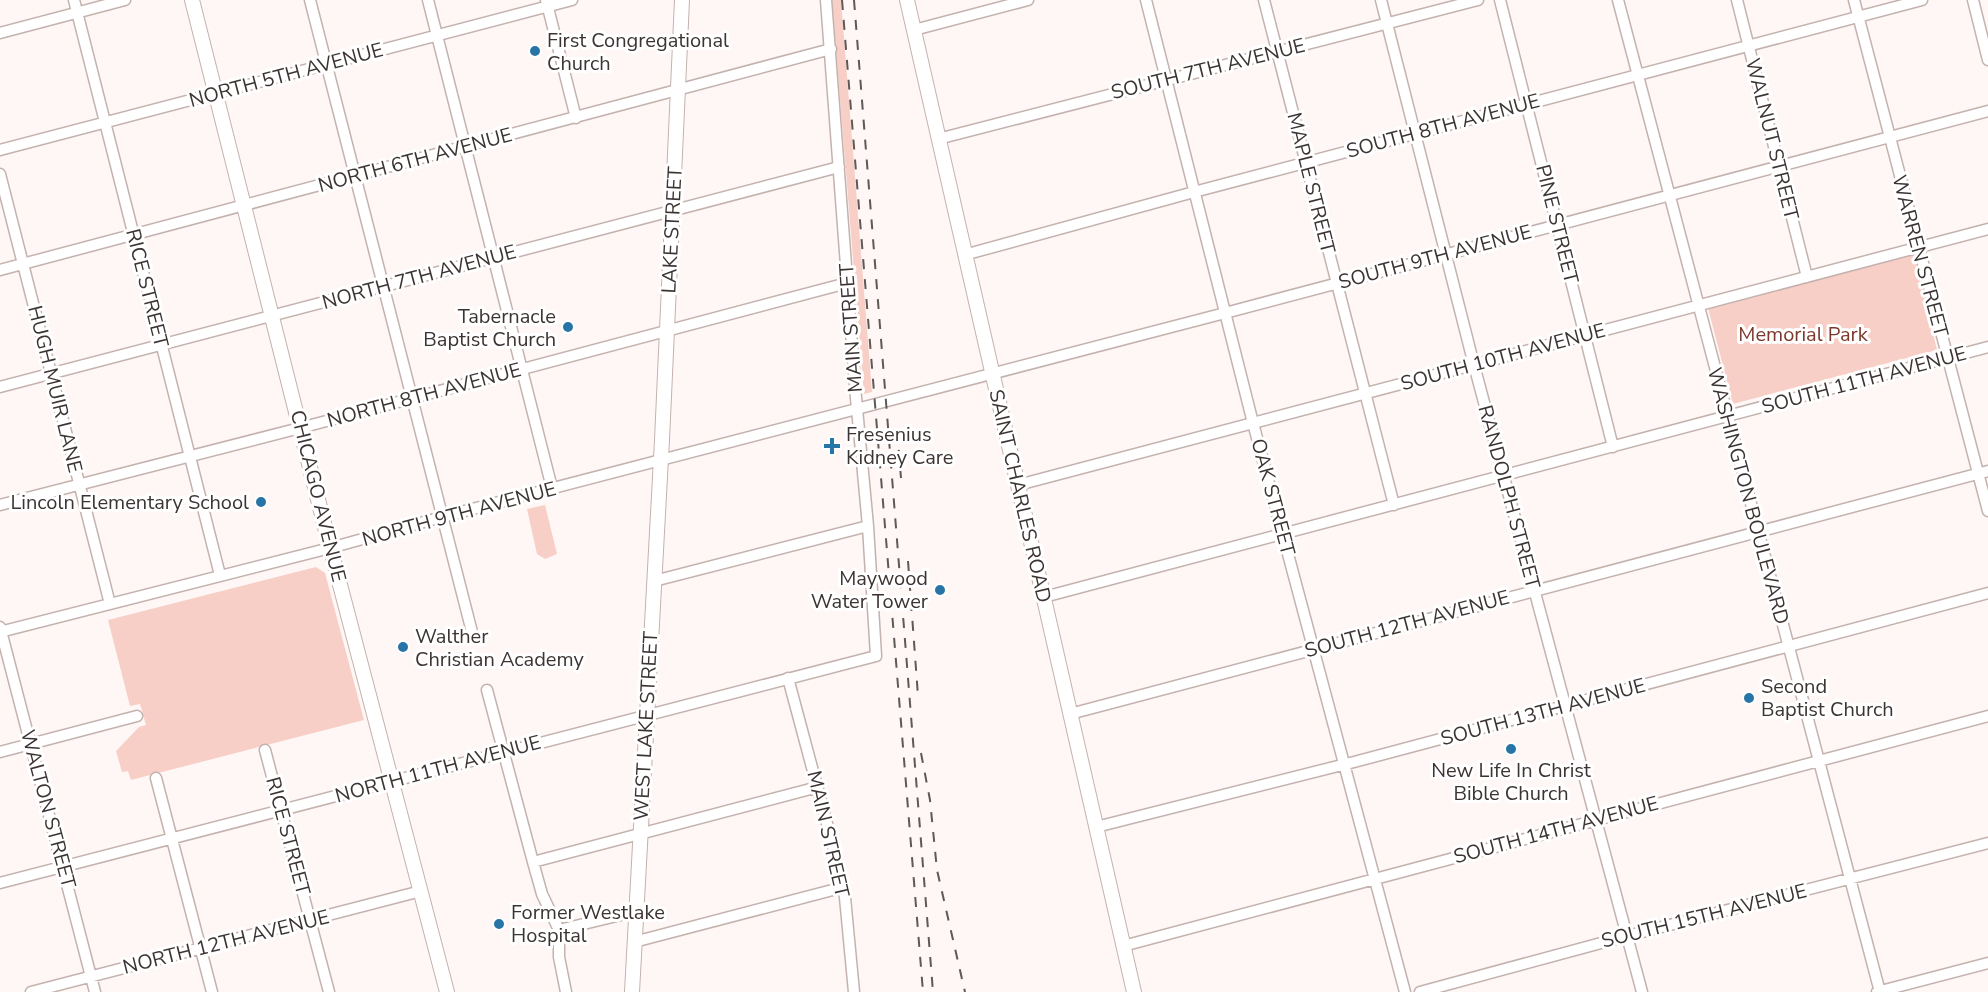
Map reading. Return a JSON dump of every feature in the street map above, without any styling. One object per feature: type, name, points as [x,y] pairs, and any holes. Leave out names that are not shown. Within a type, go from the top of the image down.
[{"type":"main road","name":"CHICAGO AVENUE","points":[[192,0],[330,548],[421,891],[444,991]]},
{"type":"main road","name":"LAKE STREET","points":[[660,460],[682,0]]},
{"type":"main road","name":"SAINT CHARLES ROAD","points":[[907,0],[1134,992]]},
{"type":"main road","name":"WEST LAKE STREET","points":[[632,992],[660,460]]},
{"type":"street","name":"RICE STREET","points":[[74,0],[220,575]]},
{"type":"street","points":[[0,33],[125,0]]},
{"type":"street","points":[[310,0],[473,636]]},
{"type":"street","points":[[428,0],[552,488]]},
{"type":"street","name":"NORTH 5TH AVENUE","points":[[0,150],[437,36],[547,3],[572,0]]},
{"type":"street","name":"MAIN STREET","points":[[826,0],[868,526],[876,656]]},
{"type":"street","points":[[914,30],[1028,0]]},
{"type":"street","name":"OAK STREET","points":[[1146,0],[1253,423],[1405,992]]},
{"type":"street","name":"MAPLE STREET","points":[[1264,0],[1394,505]]},
{"type":"street","name":"RANDOLPH STREET","points":[[1381,0],[1474,365],[1642,992]]},
{"type":"street","name":"SOUTH 7TH AVENUE","points":[[938,139],[1478,0]]},
{"type":"street","name":"PINE STREET","points":[[1500,0],[1613,447]]},
{"type":"street","name":"WASHINGTON BOULEVARD","points":[[1618,0],[1879,992]]},
{"type":"street","name":"WALNUT STREET","points":[[1737,0],[1807,277]]},
{"type":"street","name":"WARREN STREET","points":[[1854,0],[1947,358],[1983,472],[1988,511]]},
{"type":"street","name":"SOUTH 8TH AVENUE","points":[[964,255],[1306,162],[1922,0]]},
{"type":"street","points":[[1973,0],[1988,60]]},
{"type":"street","points":[[547,3],[576,118]]},
{"type":"street","name":"NORTH 6TH AVENUE","points":[[0,270],[831,49]]},
{"type":"street","name":"SOUTH 9TH AVENUE","points":[[882,402],[1988,111]]},
{"type":"street","name":"NORTH 7TH AVENUE","points":[[0,387],[839,167]]},
{"type":"street","name":"HUGH MUIR LANE","points":[[0,174],[110,604]]},
{"type":"street","name":"SOUTH 10TH AVENUE","points":[[1018,485],[1988,230]]},
{"type":"street","name":"NORTH 8TH AVENUE","points":[[0,505],[848,283]]},
{"type":"street","name":"SOUTH 11TH AVENUE","points":[[1044,597],[1988,347]]},
{"type":"street","name":"NORTH 9TH AVENUE","points":[[0,630],[330,548],[882,402]]},
{"type":"street","name":"SOUTH 12TH AVENUE","points":[[1070,714],[1983,472]]},
{"type":"street","points":[[654,581],[868,526]]},
{"type":"street","name":"SOUTH 13TH AVENUE","points":[[1096,827],[1344,765],[1988,593]]},
{"type":"street","name":"WALTON STREET","points":[[0,630],[95,992]]},
{"type":"street","name":"NORTH 11TH AVENUE","points":[[0,883],[876,656]]},
{"type":"street","name":"MAIN STREET","points":[[788,678],[844,887],[854,992]]},
{"type":"street","points":[[488,690],[532,862],[542,894],[559,930],[559,957],[566,992]]},
{"type":"street","points":[[0,752],[136,716]]},
{"type":"street","name":"SOUTH 14TH AVENUE","points":[[1123,946],[1988,716]]},
{"type":"street","name":"RICE STREET","points":[[265,750],[329,992]]},
{"type":"street","points":[[156,778],[212,992]]},
{"type":"street","points":[[532,862],[818,788]]},
{"type":"street","name":"SOUTH 15TH AVENUE","points":[[1420,992],[1988,843]]},
{"type":"street","points":[[634,942],[844,887]]},
{"type":"street","name":"NORTH 12TH AVENUE","points":[[31,992],[421,891]]},
{"type":"street","points":[[559,930],[637,911]]},
{"type":"street","points":[[1879,992],[1988,963]]},
{"type":"green space","points":[[832,0],[841,0],[872,392],[864,394]]},
{"type":"green space","name":"Memorial Park","points":[[1914,254],[1937,350],[1733,404],[1708,308]]},
{"type":"green space","points":[[545,505],[557,554],[545,559],[537,554],[527,509]]},
{"type":"green space","points":[[316,567],[325,573],[364,720],[131,780],[128,771],[122,772],[116,751],[139,727],[146,725],[140,704],[130,706],[108,620]]},
{"type":"railway","points":[[842,0],[923,992]]},
{"type":"railway","points":[[854,0],[933,992]]},
{"type":"railway","points":[[897,430],[901,478]]},
{"type":"railway","points":[[908,561],[918,696]]},
{"type":"railway","points":[[921,753],[930,800],[937,870],[965,992]]},
{"type":"place","name":"First Congregational Church","points":[[535,51]]},
{"type":"place","name":"Tabernacle Baptist Church","points":[[568,327]]},
{"type":"place","name":"Fresenius Kidney Care","points":[[832,446]]},
{"type":"place","name":"Lincoln Elementary School","points":[[261,502]]},
{"type":"place","name":"Maywood Water Tower","points":[[940,590]]},
{"type":"place","name":"Walther Christian Academy","points":[[403,647]]},
{"type":"place","name":"Second Baptist Church","points":[[1749,698]]},
{"type":"place","name":"New Life In Christ Bible Church","points":[[1511,749]]},
{"type":"place","name":"Former Westlake Hospital","points":[[499,924]]}]
